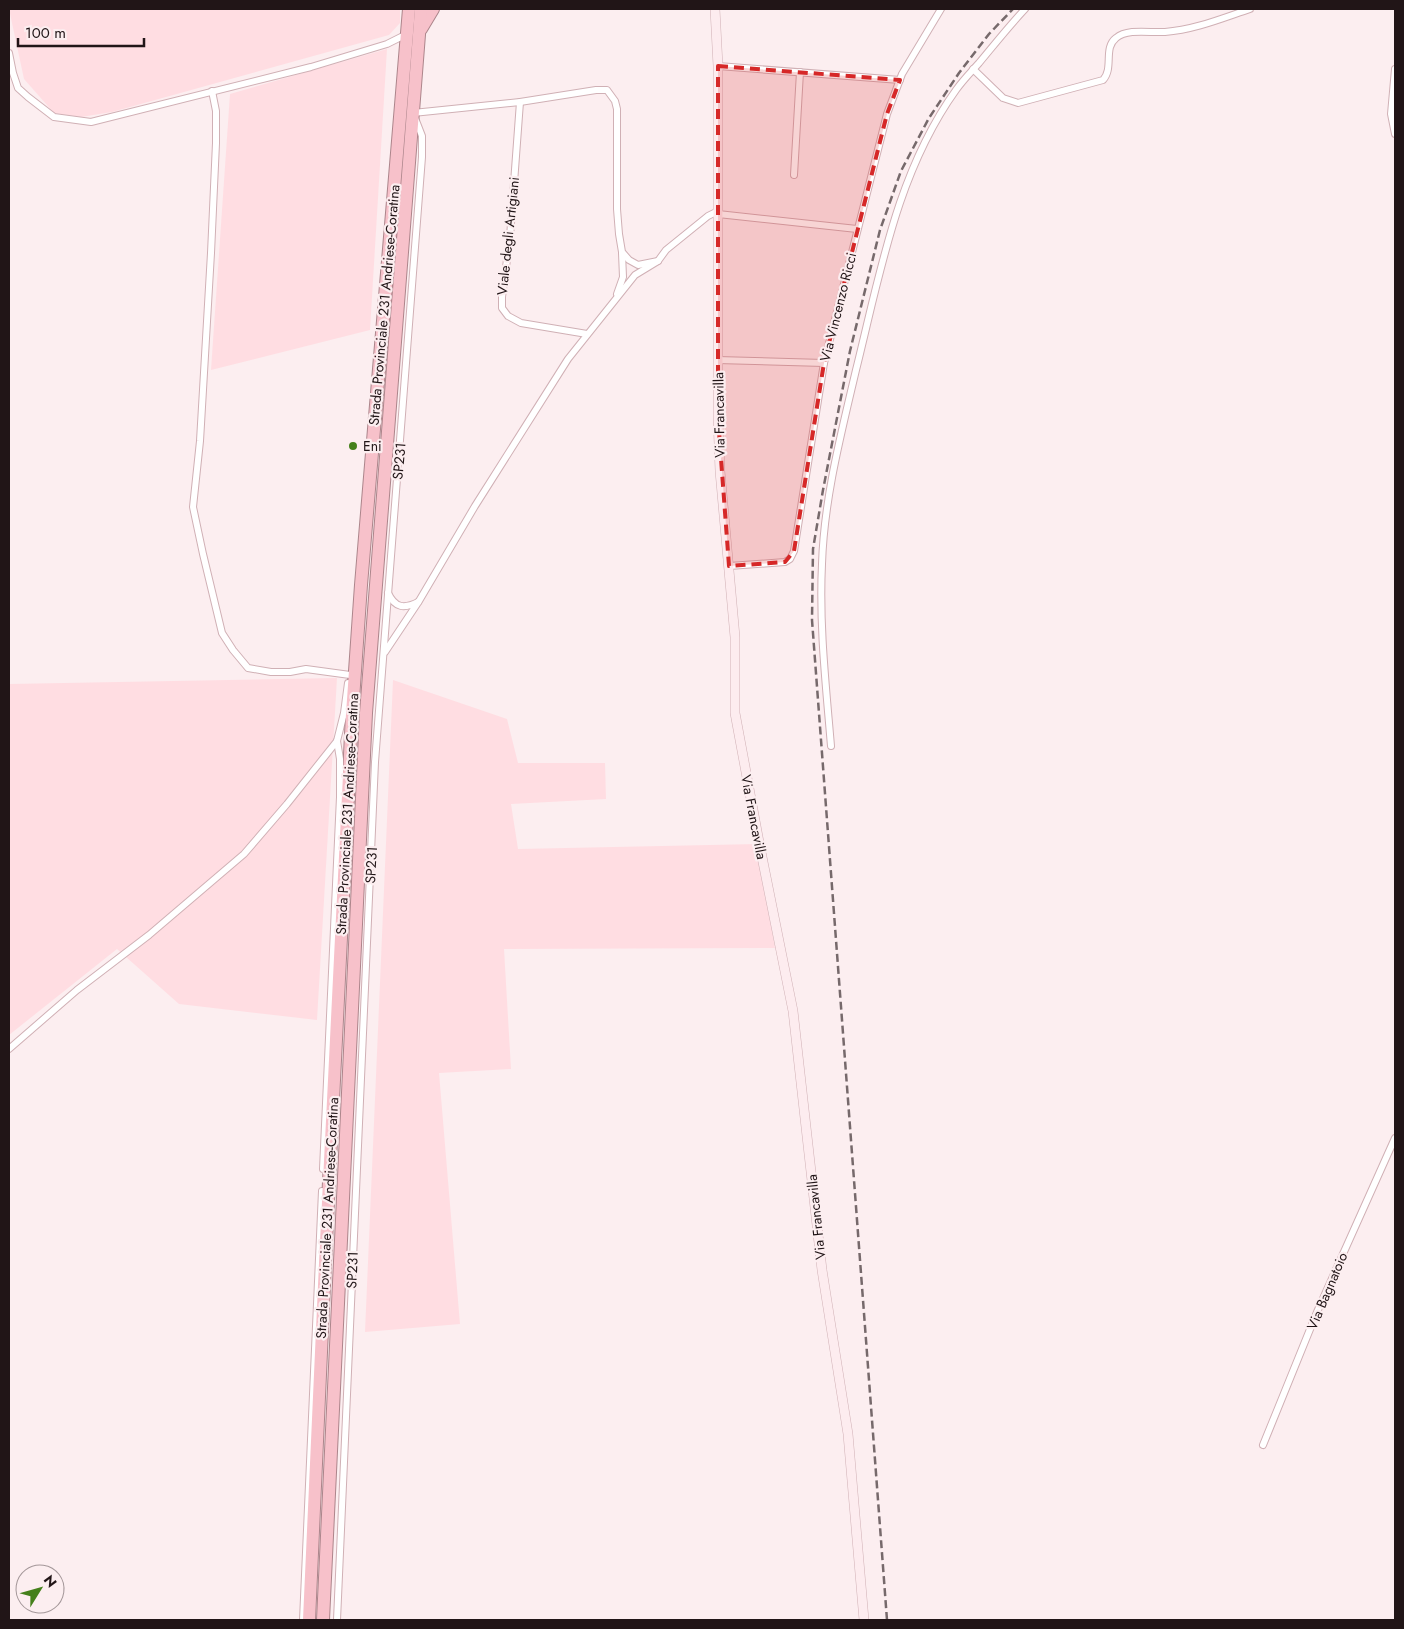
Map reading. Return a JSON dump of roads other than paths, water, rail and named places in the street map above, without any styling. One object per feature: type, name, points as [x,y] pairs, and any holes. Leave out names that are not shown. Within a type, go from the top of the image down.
[{"type":"highway","name":"Strada Provinciale 231 Andriese-Coratina","points":[[323,1620],[366,713],[413,113],[413,34],[409,9]]},
{"type":"highway","name":"Strada Provinciale 231 Andriese-Coratina","points":[[309,1620],[344,850],[359,614],[413,34],[421,9]]},
{"type":"highway","points":[[413,34],[432,9]]},
{"type":"street","name":"Via Francavilla","points":[[715,9],[718,66],[717,360],[720,471],[736,637],[735,713],[793,1011],[822,1270],[848,1434],[864,1620]]},
{"type":"street","name":"Via Vincenzo Ricci","points":[[730,566],[785,562],[794,551],[824,363],[888,114],[900,80],[941,9]]},
{"type":"street","points":[[831,746],[825,671],[822,565],[825,522],[841,437],[897,208],[926,141],[955,90],[1025,9]]},
{"type":"street","points":[[973,69],[1004,98],[1018,103],[1103,80],[1109,72],[1112,42],[1123,34],[1166,32],[1206,24],[1250,9]]},
{"type":"street","points":[[9,53],[18,88],[54,117],[91,122],[320,64],[387,44],[413,34]]},
{"type":"street","points":[[718,66],[900,80]]},
{"type":"street","points":[[1395,69],[1391,114],[1395,134]]},
{"type":"street","points":[[794,175],[800,72]]},
{"type":"street","points":[[413,113],[520,102],[596,90],[607,90],[615,101],[617,110],[618,209],[623,276],[615,299]]},
{"type":"street","points":[[212,91],[216,111],[212,235],[200,442],[193,507],[203,554],[222,634],[248,668],[271,672],[290,672],[306,669],[350,674]]},
{"type":"street","name":"Viale degli Artigiani","points":[[520,102],[510,237],[502,308],[508,316],[521,323],[587,334]]},
{"type":"street","name":"SP231","points":[[337,1620],[376,762],[422,157],[422,136],[413,113]]},
{"type":"street","points":[[384,652],[419,601],[529,419],[568,359],[635,275],[658,261],[666,250],[708,216],[718,213],[857,229]]},
{"type":"street","points":[[622,252],[638,266],[658,261]]},
{"type":"street","points":[[717,360],[824,363]]},
{"type":"street","points":[[388,592],[392,602],[399,605],[408,607],[419,601]]},
{"type":"street","points":[[9,1049],[77,990],[149,935],[244,854],[287,804],[336,741],[344,713],[359,614]]},
{"type":"street","points":[[303,1620],[340,797],[340,758],[336,741]]},
{"type":"street","name":"Via Bagnatoio","points":[[1262,1445],[1317,1312],[1395,1138]]},
{"type":"railway","points":[[887,1620],[812,620],[813,549],[850,351],[880,230],[901,171],[929,118],[959,73],[989,34],[1013,9]]},
{"type":"place","name":"Eni","points":[[353,446]]}]
